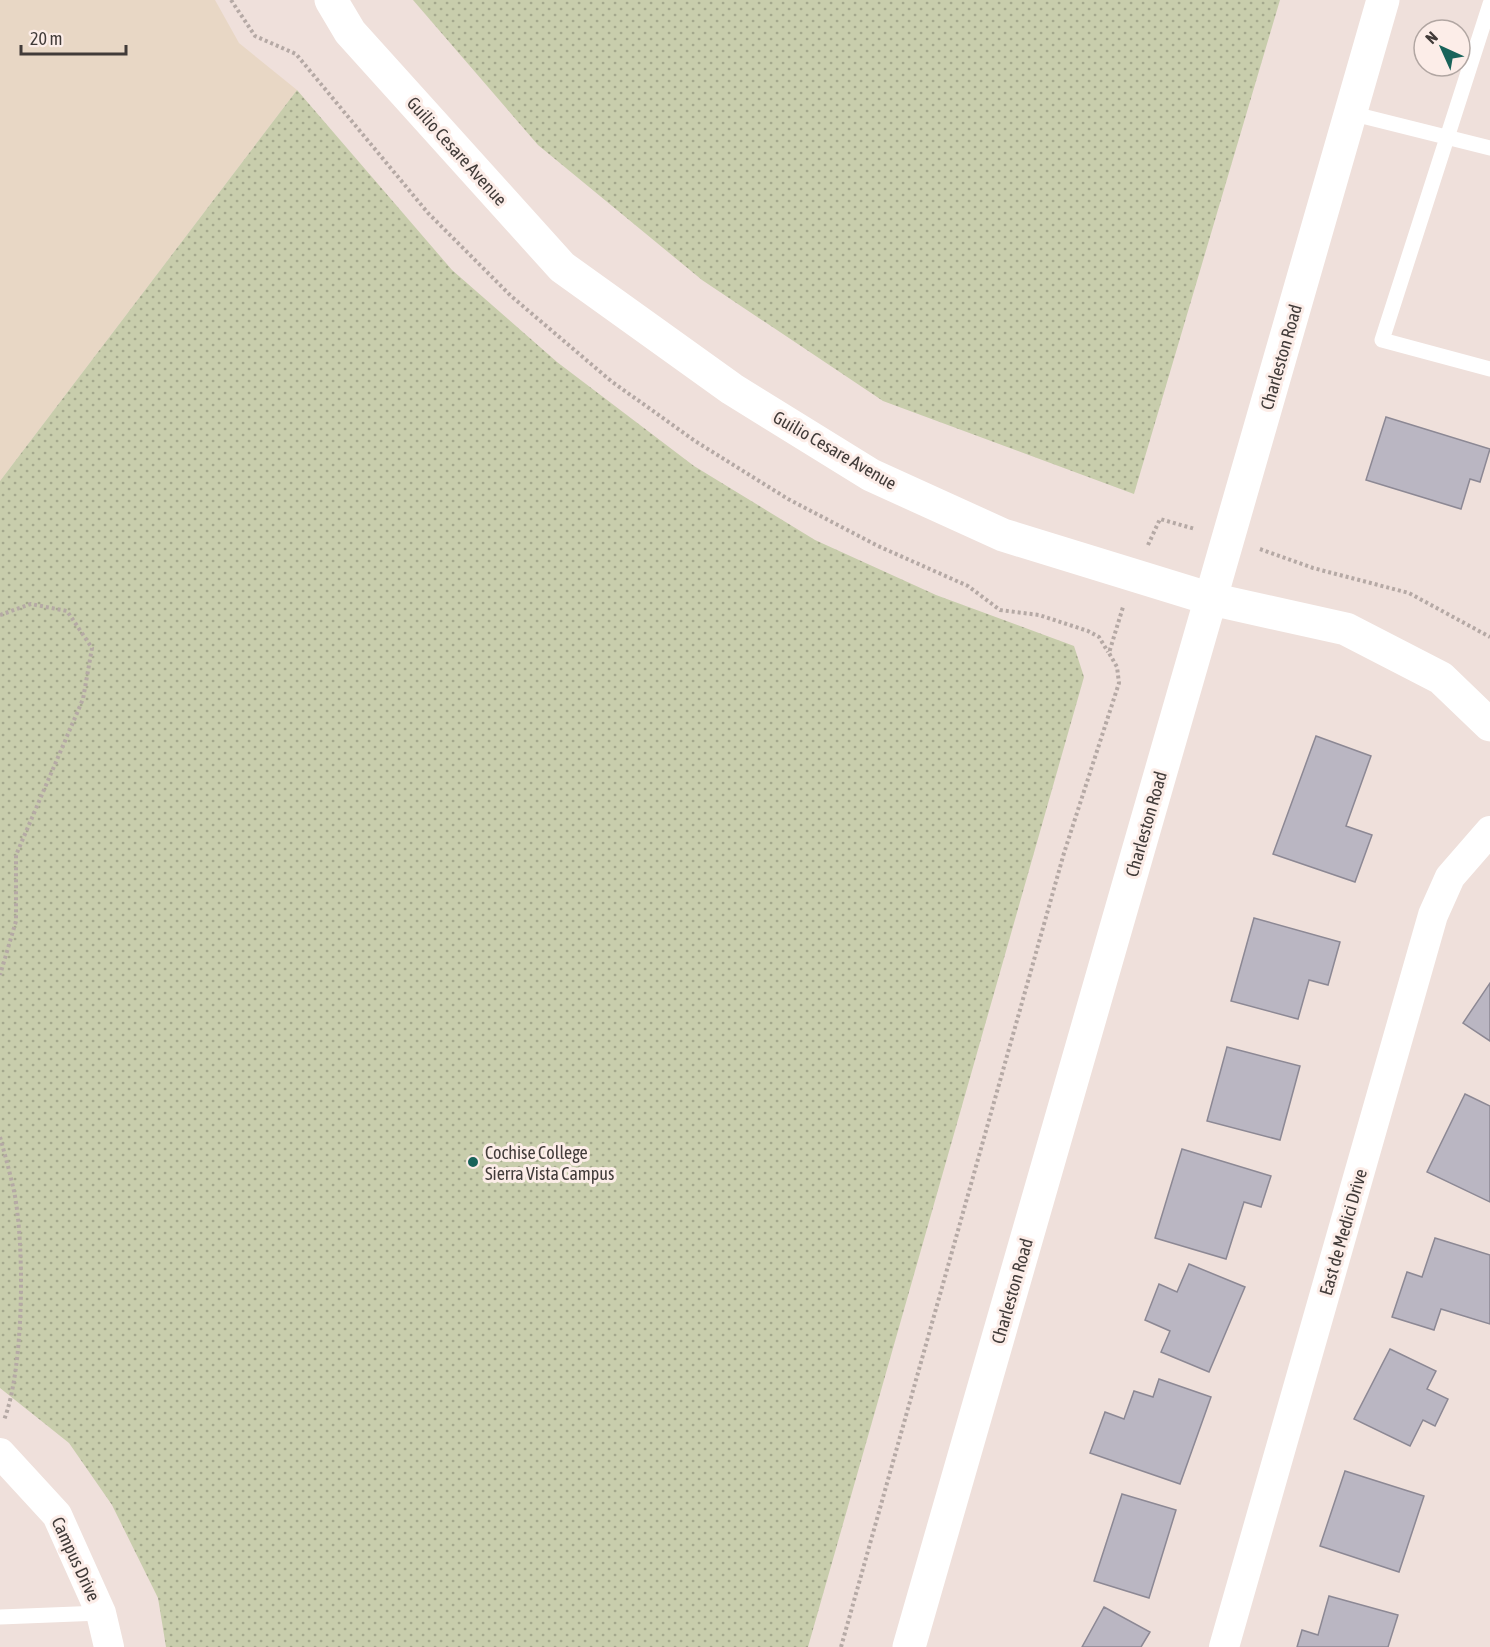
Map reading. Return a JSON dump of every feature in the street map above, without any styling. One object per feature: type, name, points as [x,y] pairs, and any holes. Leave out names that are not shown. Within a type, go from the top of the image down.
[{"type":"main road","name":"Guilio Cesare Avenue","points":[[331,0],[350,32],[562,267],[704,369],[871,475],[1003,535],[1211,599],[1346,629],[1441,678],[1490,725]]},
{"type":"main road","name":"Charleston Road","points":[[909,1647],[1383,0]]},
{"type":"street","name":"East de Medici Drive","points":[[1224,1647],[1433,915],[1450,877],[1490,831]]},
{"type":"street","name":"Campus Drive","points":[[0,1454],[57,1515],[101,1613],[109,1647]]},
{"type":"lane","points":[[1490,4],[1382,340],[1490,369]]},
{"type":"lane","points":[[1350,113],[1490,148]]},
{"type":"lane","points":[[0,1617],[101,1613]]},
{"type":"path","points":[[841,1647],[1064,853],[1119,683],[1117,667],[1109,653],[1133,575],[1160,519],[1229,538],[1313,568],[1409,593],[1490,637]]},
{"type":"path","points":[[0,615],[31,604],[66,611],[92,648],[83,699],[16,855],[16,921],[0,975]]},
{"type":"path","points":[[0,1137],[14,1193],[20,1262],[19,1325],[13,1397],[3,1423]]},
{"type":"shaded area","points":[[0,0],[215,0],[239,43],[297,90],[0,481]]},
{"type":"green space","points":[[413,0],[1280,0],[1134,494],[883,401],[702,280],[538,145]]},
{"type":"green space","name":"Cochise College Sierra Vista Campus","points":[[297,90],[452,270],[557,362],[694,466],[815,540],[936,595],[1074,646],[1084,677],[808,1647],[166,1647],[158,1598],[112,1505],[69,1443],[0,1388],[0,481]]},
{"type":"building","points":[[1386,417],[1490,449],[1480,482],[1470,479],[1461,509],[1366,480]]},
{"type":"building","points":[[1316,736],[1371,756],[1346,826],[1372,835],[1355,882],[1273,854]]},
{"type":"building","points":[[1254,918],[1340,942],[1328,985],[1309,980],[1298,1019],[1231,1001]]},
{"type":"building","points":[[1490,983],[1490,1041],[1463,1023]]},
{"type":"building","points":[[1227,1047],[1300,1066],[1280,1140],[1207,1121]]},
{"type":"building","points":[[1465,1094],[1490,1106],[1490,1202],[1427,1172]]},
{"type":"building","points":[[1182,1149],[1271,1176],[1261,1207],[1244,1202],[1226,1259],[1155,1238]]},
{"type":"building","points":[[1435,1238],[1490,1255],[1490,1324],[1441,1309],[1434,1330],[1392,1317],[1407,1272],[1422,1277]]},
{"type":"building","points":[[1189,1264],[1245,1287],[1209,1372],[1161,1352],[1170,1331],[1145,1320],[1159,1284],[1177,1292]]},
{"type":"building","points":[[1390,1349],[1436,1371],[1427,1389],[1448,1399],[1435,1426],[1423,1420],[1410,1446],[1354,1419]]},
{"type":"building","points":[[1159,1379],[1211,1397],[1180,1484],[1090,1453],[1105,1412],[1124,1419],[1134,1391],[1153,1397]]},
{"type":"building","points":[[1345,1471],[1424,1496],[1399,1572],[1320,1546]]},
{"type":"building","points":[[1122,1494],[1176,1510],[1149,1598],[1094,1581]]},
{"type":"building","points":[[1329,1596],[1398,1615],[1388,1647],[1297,1647],[1302,1630],[1318,1635]]},
{"type":"building","points":[[1104,1607],[1150,1632],[1141,1647],[1082,1647]]},
{"type":"place","name":"Cochise College Sierra Vista Campus","points":[[473,1162]]}]
